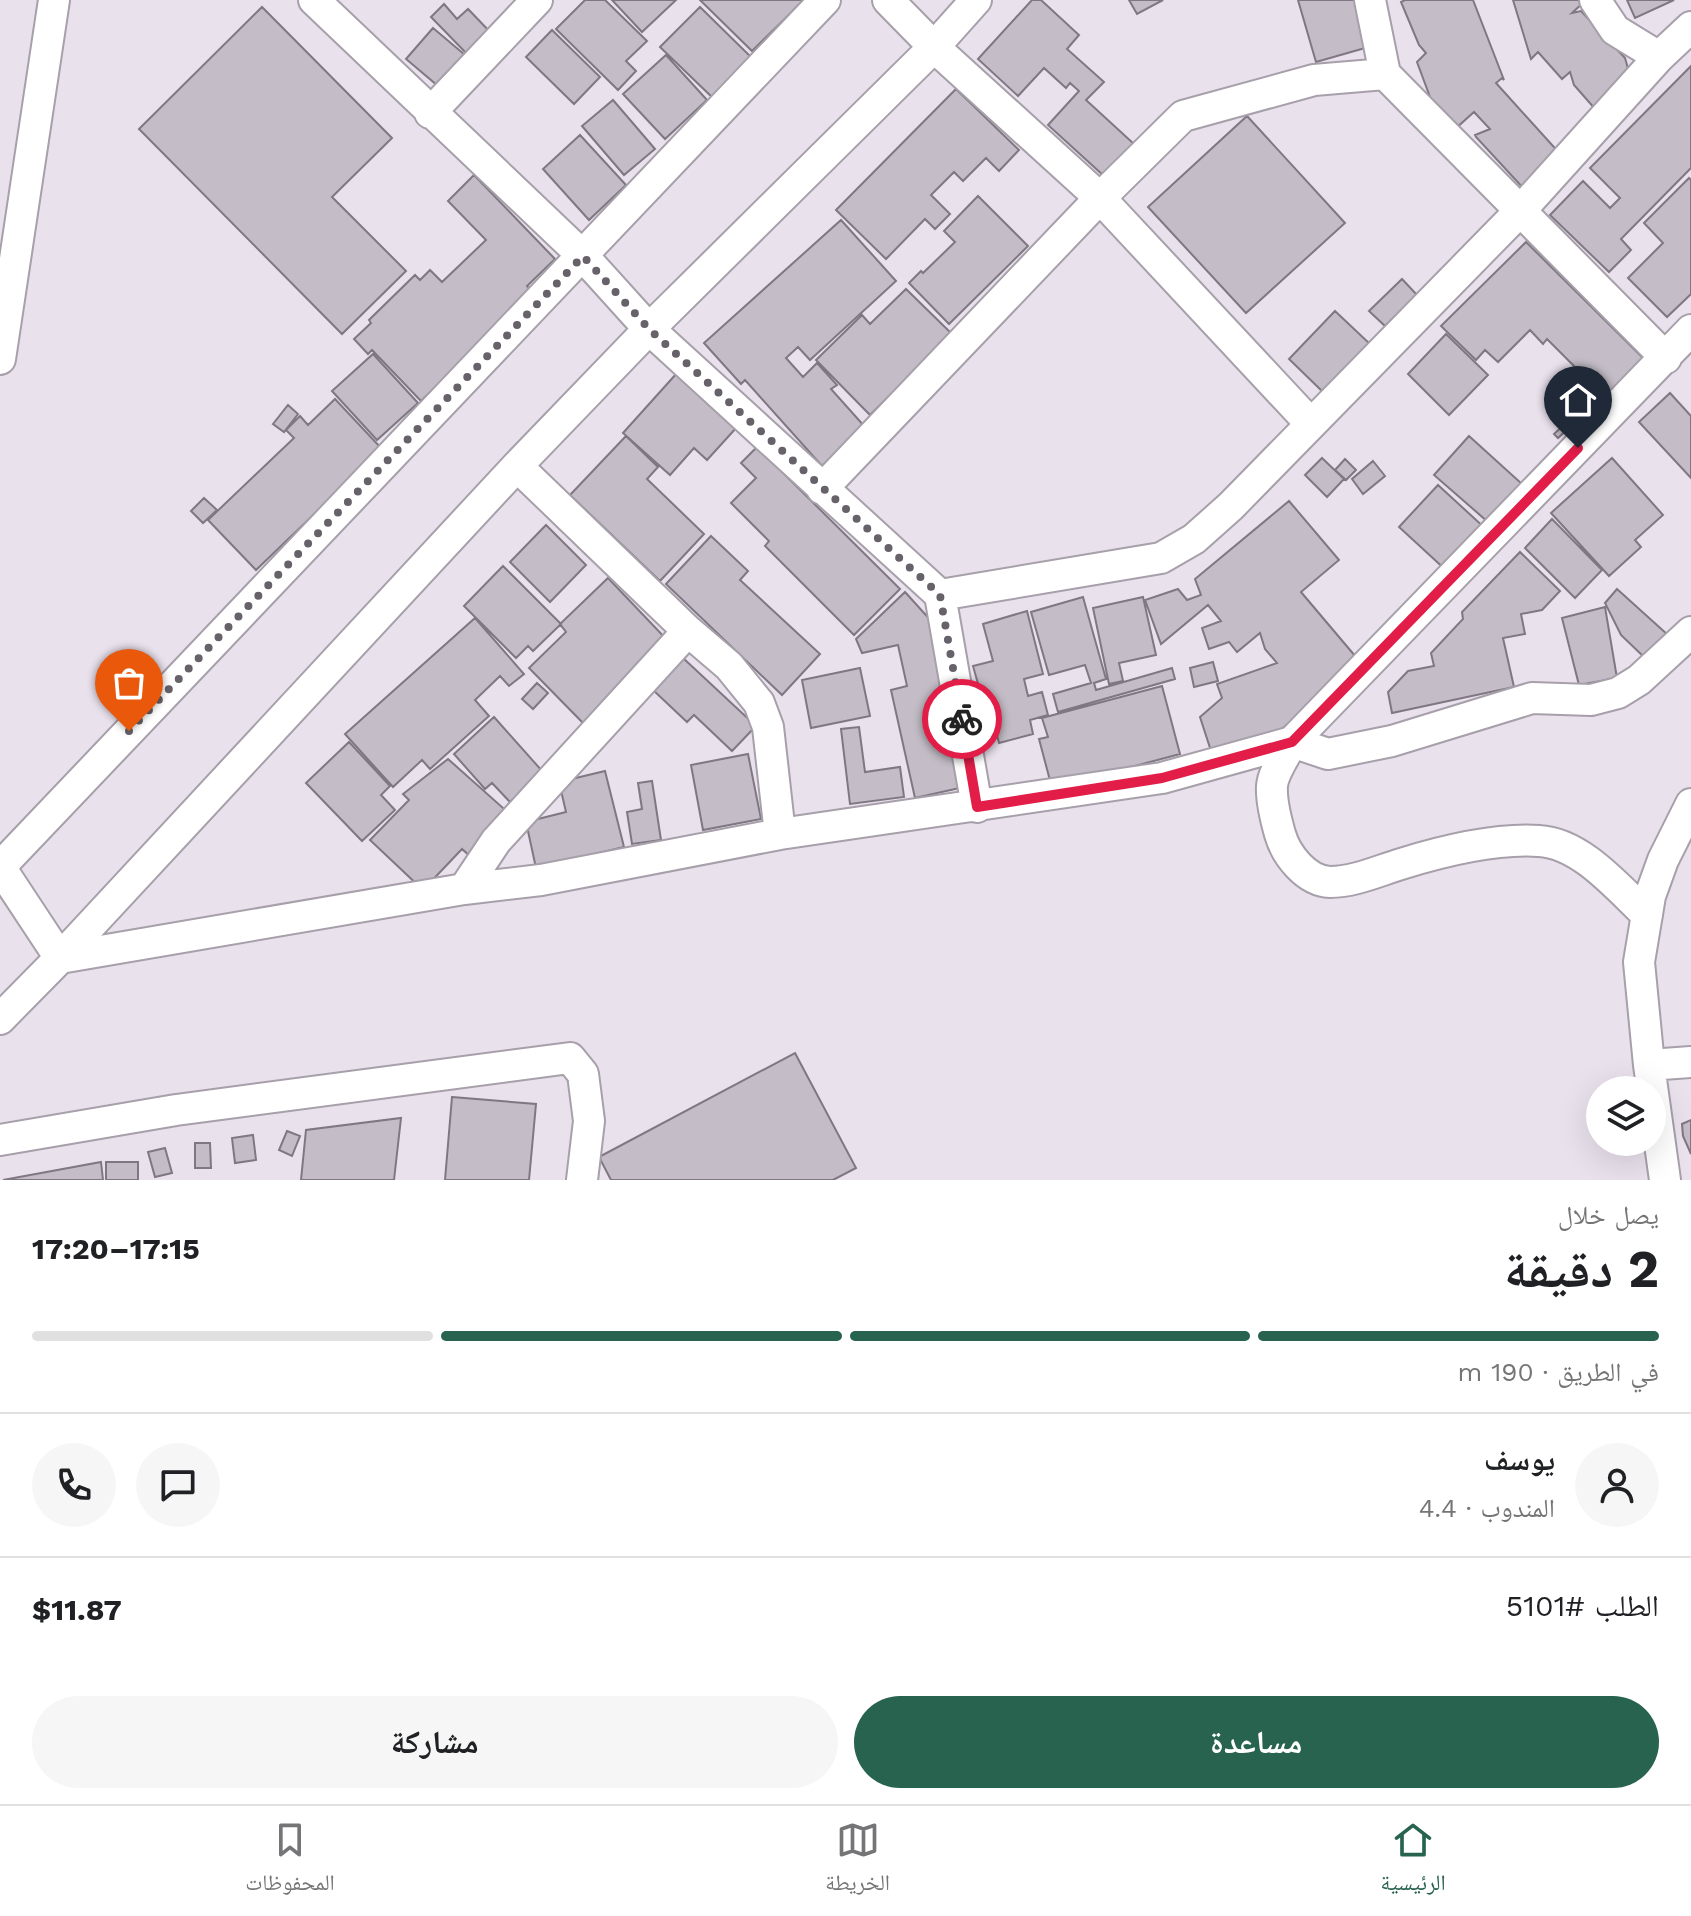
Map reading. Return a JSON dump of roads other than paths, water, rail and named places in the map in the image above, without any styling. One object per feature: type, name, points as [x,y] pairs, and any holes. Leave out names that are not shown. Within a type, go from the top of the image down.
[{"type":"street","points":[[0,359],[54,0]]},
{"type":"street","points":[[314,0],[583,256],[649,329],[940,595],[977,807]]},
{"type":"street","points":[[430,113],[537,0]]},
{"type":"street","points":[[60,958],[0,867],[825,0]]},
{"type":"street","points":[[888,0],[934,47],[1100,198],[1311,424]]},
{"type":"street","points":[[0,1019],[517,466],[649,329],[934,47],[976,0]]},
{"type":"street","points":[[1370,0],[1385,74],[1666,358]]},
{"type":"street","points":[[1595,0],[1615,30],[1659,57]]},
{"type":"street","points":[[940,595],[1161,558],[1203,531],[1520,211],[1659,57],[1691,27]]},
{"type":"street","points":[[822,489],[1100,198],[1183,116],[1314,80],[1385,74]]},
{"type":"street","points":[[1647,915],[1580,857],[1567,848],[1540,840],[1491,844],[1427,856],[1364,876],[1329,882],[1315,877],[1293,861],[1284,847],[1272,784],[1292,742],[1691,330]]},
{"type":"street","points":[[517,466],[688,631],[729,666],[759,703],[768,727],[780,834]]},
{"type":"street","points":[[464,889],[496,841],[688,631]]},
{"type":"street","points":[[60,958],[464,889],[541,880],[780,834],[1162,778],[1292,742],[1328,754],[1392,741],[1532,698],[1591,700],[1618,693],[1639,680],[1691,632]]},
{"type":"street","points":[[1665,1180],[1639,962],[1650,896],[1663,860],[1691,804]]},
{"type":"street","points":[[0,1140],[176,1110],[570,1058],[583,1074],[589,1121],[582,1180]]},
{"type":"street","points":[[1649,1065],[1691,1062]]}]
